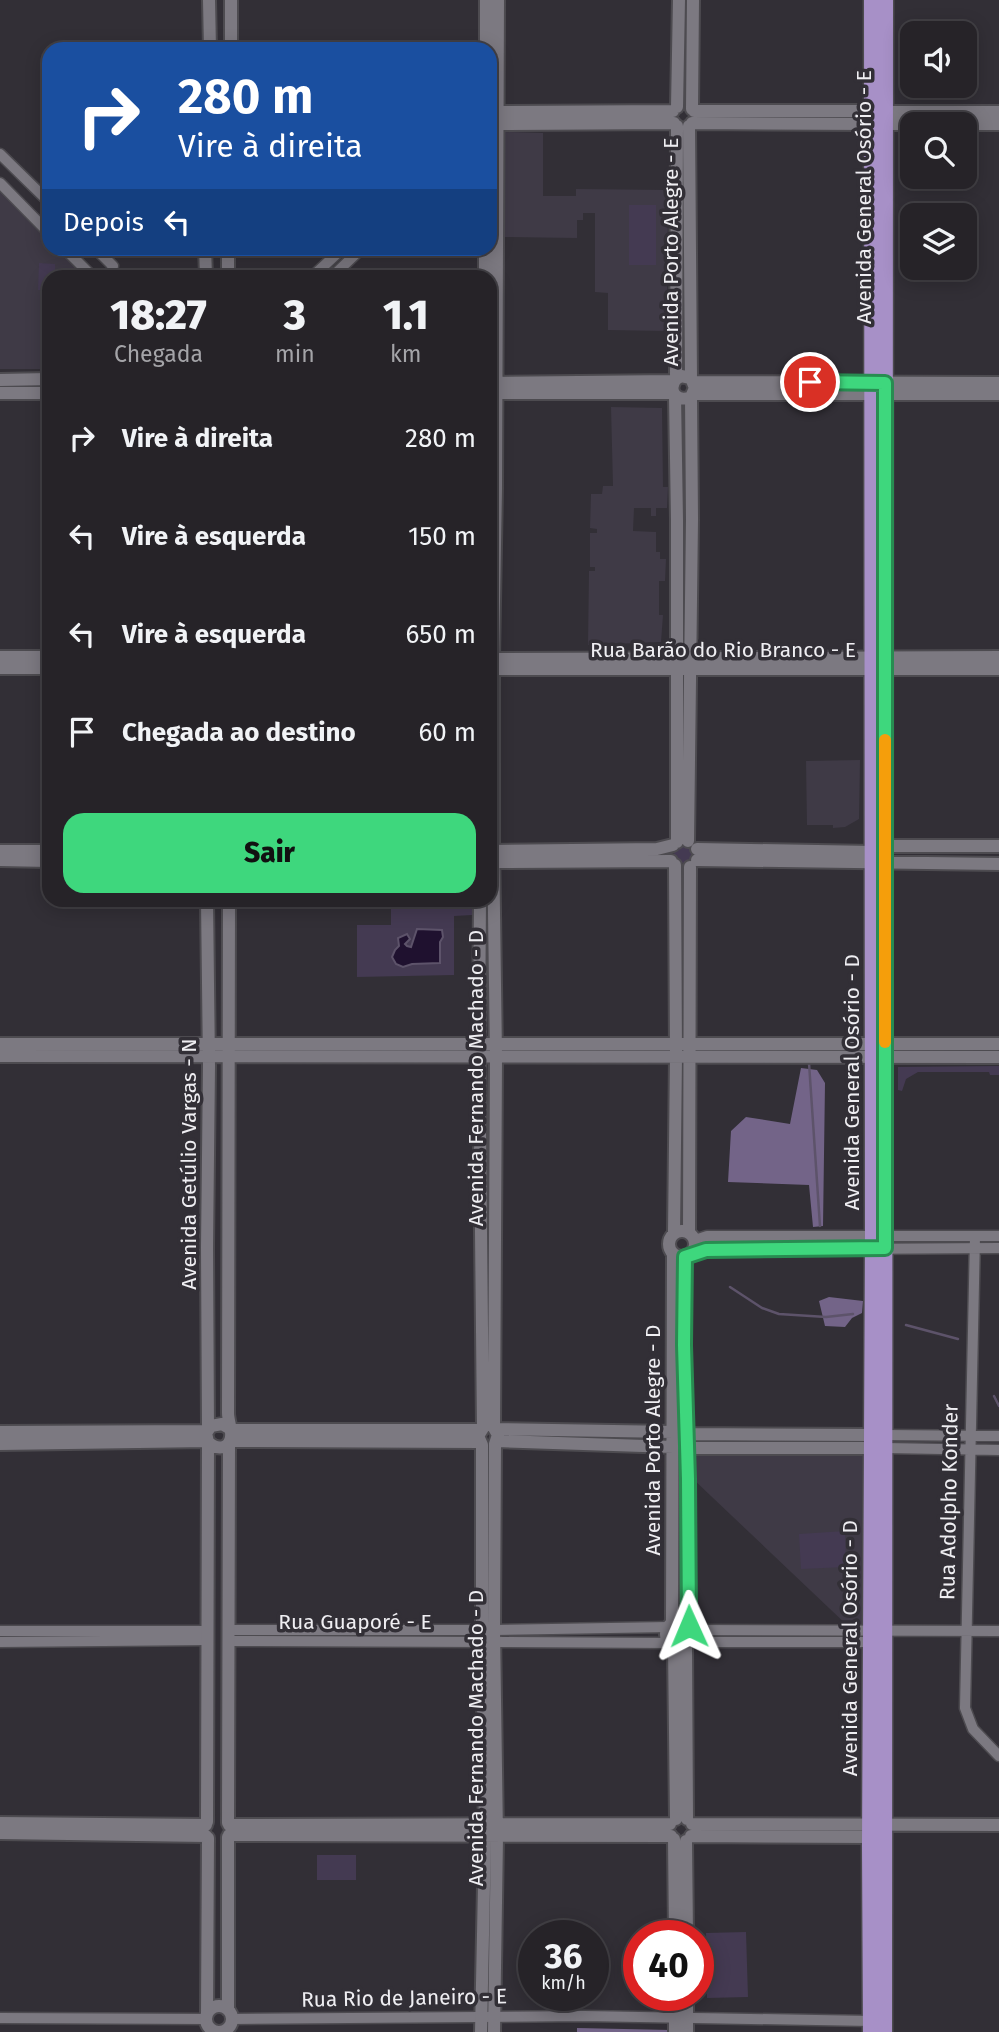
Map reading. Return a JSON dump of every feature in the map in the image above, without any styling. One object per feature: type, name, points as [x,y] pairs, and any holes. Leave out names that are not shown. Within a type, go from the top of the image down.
[{"type":"main road","name":"Avenida General Osório - E","points":[[872,0],[878,118],[879,388]]},
{"type":"main road","name":"Avenida General Osório - E","points":[[878,118],[886,0]]},
{"type":"main road","name":"Avenida General Osório - D","points":[[871,2026],[879,1442],[879,388]]},
{"type":"main road","name":"Avenida General Osório - D","points":[[875,1829],[884,2032]]},
{"type":"street","points":[[209,0],[210,42]]},
{"type":"street","points":[[231,0],[231,42]]},
{"type":"street","points":[[486,0],[492,23]]},
{"type":"street","points":[[488,42],[498,0]]},
{"type":"street","name":"Avenida Porto Alegre - E","points":[[679,0],[692,388]]},
{"type":"street","name":"Avenida Porto Alegre - E","points":[[674,387],[684,117],[693,0]]},
{"type":"street","name":"Avenida Fernando Machado - D","points":[[492,23],[492,42]]},
{"type":"street","points":[[977,118],[999,112]]},
{"type":"street","points":[[497,118],[900,118]]},
{"type":"street","points":[[977,118],[999,124]]},
{"type":"street","points":[[0,154],[42,195]]},
{"type":"street","points":[[0,183],[42,226]]},
{"type":"street","points":[[72,256],[86,270]]},
{"type":"street","points":[[103,256],[113,266],[112,270]]},
{"type":"street","points":[[319,270],[334,256]]},
{"type":"street","points":[[339,270],[354,256]]},
{"type":"street","points":[[683,1255],[694,1250],[684,663],[674,387],[681,376],[692,388],[692,509],[684,663]]},
{"type":"street","points":[[0,380],[42,379]]},
{"type":"street","points":[[692,388],[974,388],[999,383]]},
{"type":"street","points":[[674,387],[683,399],[692,388]]},
{"type":"street","points":[[497,388],[674,387]]},
{"type":"street","points":[[974,388],[999,394]]},
{"type":"street","points":[[0,393],[42,393]]},
{"type":"street","points":[[677,509],[692,509]]},
{"type":"street","points":[[0,657],[42,657]]},
{"type":"street","name":"Rua Barão do Rio Branco - E","points":[[497,664],[982,663],[999,657]]},
{"type":"street","name":"Rua Barão do Rio Branco - E","points":[[982,663],[999,669]]},
{"type":"street","points":[[0,668],[42,668]]},
{"type":"street","points":[[971,846],[971,863]]},
{"type":"street","points":[[674,1233],[676,1050],[673,863],[670,850],[833,857],[999,846]]},
{"type":"street","points":[[521,857],[657,849],[687,851]]},
{"type":"street","points":[[0,851],[42,851]]},
{"type":"street","points":[[497,857],[673,863],[680,868],[687,851]]},
{"type":"street","points":[[879,856],[999,864]]},
{"type":"street","points":[[0,860],[42,860]]},
{"type":"street","name":"Avenida Getúlio Vargas - N","points":[[207,907],[207,2023]]},
{"type":"street","name":"Avenida Getúlio Vargas - N","points":[[229,907],[229,2022]]},
{"type":"street","name":"Avenida Fernando Machado - D","points":[[480,907],[480,1050],[488,1436]]},
{"type":"street","name":"Avenida Fernando Machado - D","points":[[481,2032],[487,2017],[491,1831],[488,1436],[496,1050],[493,907]]},
{"type":"street","points":[[0,1044],[209,1050],[978,1050],[999,1044]]},
{"type":"street","points":[[0,1056],[209,1050]]},
{"type":"street","points":[[978,1050],[999,1057]]},
{"type":"street","points":[[999,1236],[975,1236],[879,1242],[706,1250],[683,1255],[668,1245],[669,1237],[679,1230],[692,1236],[879,1242],[999,1248]]},
{"type":"street","name":"Rua Adolpho Konder","points":[[975,1236],[965,1708],[973,1729],[999,1756]]},
{"type":"street","name":"Avenida Porto Alegre - D","points":[[683,1255],[684,1345],[679,1433],[673,1447],[670,1626],[666,1636],[683,1639]]},
{"type":"street","points":[[0,1444],[207,1436],[218,1423],[229,1436]]},
{"type":"street","points":[[0,1432],[207,1436]]},
{"type":"street","points":[[207,1436],[210,1446],[218,1448],[229,1436],[679,1433],[999,1450]]},
{"type":"street","name":"Avenida Porto Alegre - D","points":[[676,1920],[681,1830],[687,1448],[679,1433]]},
{"type":"street","points":[[488,1436],[673,1447]]},
{"type":"street","points":[[879,1442],[999,1436]]},
{"type":"street","points":[[687,1448],[803,1441]]},
{"type":"street","points":[[670,1626],[682,1622],[683,1639]]},
{"type":"street","name":"Rua Guaporé - E","points":[[488,1636],[670,1626]]},
{"type":"street","points":[[0,1631],[207,1636]]},
{"type":"street","name":"Rua Guaporé - E","points":[[228,1635],[683,1639],[878,1637],[999,1631]]},
{"type":"street","points":[[0,1642],[174,1636]]},
{"type":"street","points":[[0,1833],[207,1830],[218,1817],[229,1830],[875,1829],[999,1825]]},
{"type":"street","points":[[0,1823],[207,1830]]},
{"type":"street","points":[[207,1830],[212,1841],[220,1842],[229,1830]]},
{"type":"street","name":"Avenida Porto Alegre - D","points":[[681,1830],[686,1920]]},
{"type":"street","points":[[0,2018],[207,2023],[216,2032],[221,2032],[229,2022],[216,2007],[207,2023]]},
{"type":"street","name":"Avenida Fernando Machado - D","points":[[487,2017],[494,2032]]},
{"type":"street","name":"Rua Rio de Janeiro - E","points":[[229,2022],[487,2017],[871,2026]]},
{"type":"street","points":[[679,2023],[687,2032]]},
{"type":"shaded area","points":[[505,132],[543,133],[543,196],[576,196],[576,189],[668,190],[667,331],[608,330],[608,293],[595,292],[595,213],[583,213],[583,220],[577,220],[577,238],[505,237]]},
{"type":"shaded area","points":[[0,191],[42,233],[42,256],[65,256],[80,270],[42,270],[42,369],[0,369]]},
{"type":"shaded area","points":[[629,205],[656,205],[656,265],[629,265]]},
{"type":"shaded area","points":[[39,263],[55,264],[55,270],[42,270],[42,290],[38,290]]},
{"type":"shaded area","points":[[611,407],[662,408],[663,487],[668,487],[667,508],[656,508],[656,516],[651,516],[651,508],[634,508],[633,531],[656,532],[656,552],[660,552],[660,559],[666,559],[665,581],[659,581],[659,615],[663,615],[661,642],[588,645],[589,571],[595,571],[595,567],[590,567],[590,533],[597,533],[597,529],[590,528],[591,494],[602,494],[603,486],[613,486]]},
{"type":"shaded area","points":[[860,760],[859,819],[845,827],[807,825],[806,761]]},
{"type":"shaded area","points":[[683,845],[689,848],[692,854],[689,860],[683,863],[677,860],[674,854],[677,848]]},
{"type":"shaded area","points":[[391,907],[472,907],[472,915],[454,916],[454,975],[357,977],[357,925],[391,925]]},
{"type":"shaded area","points":[[417,929],[442,930],[440,963],[403,967],[396,964],[392,957],[399,946],[398,938],[407,934],[410,939],[405,944],[411,947]]},
{"type":"shaded area","points":[[999,1066],[999,1075],[990,1075],[989,1072],[918,1072],[906,1079],[902,1091],[898,1090],[898,1067]]},
{"type":"shaded area","points":[[801,1068],[817,1070],[825,1083],[823,1226],[813,1227],[809,1185],[728,1182],[731,1131],[746,1117],[790,1124]]},
{"type":"shaded area","points":[[829,1297],[863,1301],[862,1313],[852,1318],[845,1327],[825,1326],[819,1301]]},
{"type":"shaded area","points":[[869,1450],[869,1627],[849,1627],[692,1478],[692,1451]]},
{"type":"shaded area","points":[[845,1531],[846,1567],[801,1569],[799,1534]]},
{"type":"shaded area","points":[[317,1855],[356,1855],[356,1880],[317,1880]]},
{"type":"shaded area","points":[[746,1932],[748,1997],[714,1998],[714,1933]]},
{"type":"shaded area","points":[[577,2028],[671,2030],[671,2032],[577,2032]]},
{"type":"waterway","points":[[809,1063],[820,1226]]},
{"type":"waterway","points":[[730,1287],[762,1308],[779,1314],[826,1317],[853,1314]]},
{"type":"waterway","points":[[906,1325],[958,1339]]},
{"type":"waterway","points":[[994,1396],[999,1406]]},
{"type":"slow traffic","points":[[885,740],[885,1042]]},
{"type":"route","points":[[689,1626],[685,1257],[706,1250],[885,1248],[885,383],[810,382]]}]
